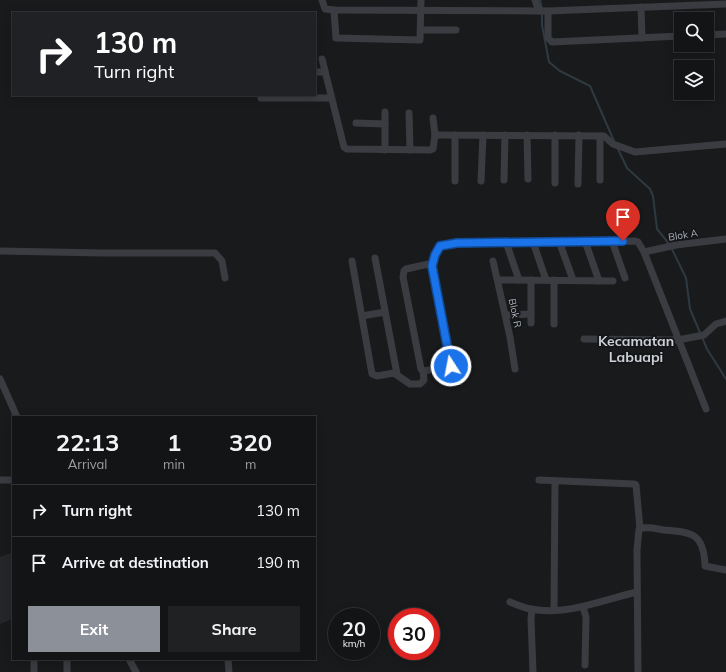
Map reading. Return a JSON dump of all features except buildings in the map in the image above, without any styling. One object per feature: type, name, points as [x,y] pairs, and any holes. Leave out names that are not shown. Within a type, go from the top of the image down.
[{"type":"street","points":[[322,0],[325,8],[334,10],[421,11],[544,11],[726,4]]},
{"type":"street","points":[[334,10],[334,36],[336,39],[421,39],[421,0]]},
{"type":"street","points":[[535,0],[544,11],[548,38],[552,42],[674,36]]},
{"type":"street","points":[[641,8],[642,38]]},
{"type":"street","points":[[421,30],[456,30]]},
{"type":"street","points":[[714,35],[726,34]]},
{"type":"street","points":[[322,59],[344,147],[347,149],[433,149],[435,135],[433,118]]},
{"type":"street","points":[[316,72],[325,72]]},
{"type":"street","points":[[261,96],[261,98],[331,98]]},
{"type":"street","points":[[385,112],[385,150]]},
{"type":"street","points":[[409,113],[410,150]]},
{"type":"street","points":[[356,123],[385,124]]},
{"type":"street","points":[[435,135],[606,136],[616,145],[635,152],[726,144]]},
{"type":"street","points":[[455,135],[455,181]]},
{"type":"street","points":[[481,181],[483,135]]},
{"type":"street","points":[[504,135],[504,180]]},
{"type":"street","points":[[528,135],[528,179]]},
{"type":"street","points":[[555,135],[555,183]]},
{"type":"street","points":[[578,184],[579,135]]},
{"type":"street","points":[[600,136],[600,180]]},
{"type":"street","name":"Blok A","points":[[644,252],[676,245],[726,239]]},
{"type":"street","points":[[559,241],[573,280]]},
{"type":"street","points":[[612,241],[625,278]]},
{"type":"street","points":[[453,375],[433,272],[433,263],[437,250],[442,244],[637,241],[644,252],[706,409]]},
{"type":"street","points":[[506,242],[519,280]]},
{"type":"street","points":[[533,242],[550,280],[554,324]]},
{"type":"street","points":[[585,242],[599,281]]},
{"type":"street","points":[[0,251],[215,253],[222,261],[225,278]]},
{"type":"street","points":[[375,258],[397,374],[410,384],[420,384],[424,380],[403,273],[406,270],[433,263]]},
{"type":"street","points":[[352,261],[372,374],[377,376],[397,374]]},
{"type":"street","name":"Blok R","points":[[493,261],[499,280],[515,369]]},
{"type":"street","points":[[499,280],[613,281]]},
{"type":"street","points":[[530,323],[531,280]]},
{"type":"street","points":[[362,316],[385,312]]},
{"type":"street","points":[[506,315],[531,314]]},
{"type":"street","points":[[584,339],[678,340],[702,336],[716,324],[726,321]]},
{"type":"street","points":[[423,371],[451,366]]},
{"type":"street","points":[[0,379],[17,416]]},
{"type":"street","points":[[0,480],[12,480]]},
{"type":"street","points":[[539,480],[636,485],[640,529],[637,550],[638,672]]},
{"type":"street","points":[[554,610],[555,481]]},
{"type":"street","points":[[640,529],[683,532],[693,535],[703,546],[705,566],[726,570]]},
{"type":"street","points":[[510,602],[532,610],[554,610],[584,607],[598,601],[637,592]]},
{"type":"street","points":[[584,607],[586,618],[585,665]]},
{"type":"street","points":[[532,610],[533,672]]},
{"type":"street","points":[[34,660],[34,672]]},
{"type":"street","points":[[67,660],[67,672]]},
{"type":"street","points":[[130,660],[136,672]]},
{"type":"street","points":[[228,660],[229,672]]},
{"type":"shaded area","points":[[12,552],[12,619],[0,624],[0,557]]},
{"type":"waterway","points":[[540,0],[542,9]]},
{"type":"waterway","points":[[542,14],[542,25],[549,62],[560,71],[590,86],[614,141]]},
{"type":"waterway","points":[[617,147],[627,168],[650,189],[653,196],[657,229],[670,245],[686,278],[690,309],[707,349],[726,379]]},
{"type":"district","name":"Kecamatan Labuapi","points":[[636,350]]},
{"type":"route","points":[[451,366],[432,266],[438,247],[442,244],[623,241]]}]
